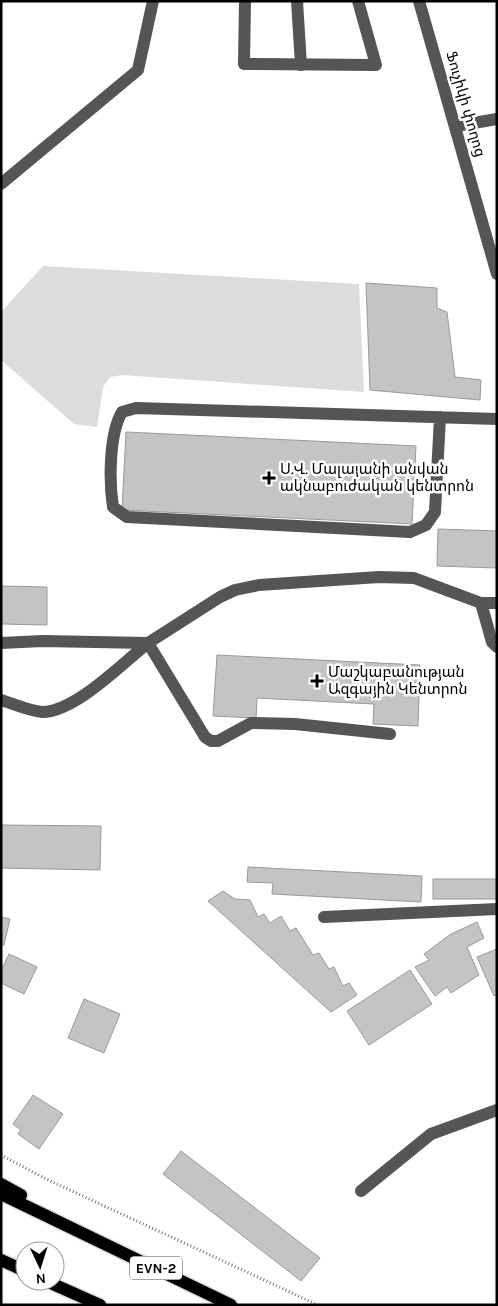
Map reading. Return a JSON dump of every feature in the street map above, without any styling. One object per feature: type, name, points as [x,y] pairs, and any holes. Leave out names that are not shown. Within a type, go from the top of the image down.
[{"type":"main road","points":[[1,1184],[81,1231]]},
{"type":"main road","name":"EVN-2","points":[[1,1194],[231,1305]]},
{"type":"main road","points":[[1,1260],[15,1266]]},
{"type":"main road","points":[[65,1289],[100,1305]]},
{"type":"street","points":[[1,184],[138,70],[153,1]]},
{"type":"street","points":[[245,1],[244,64],[376,65],[358,1]]},
{"type":"street","points":[[297,1],[301,65]]},
{"type":"street","name":"Ֆուչիկի փողոց","points":[[419,1],[497,274]]},
{"type":"street","points":[[456,126],[497,119]]},
{"type":"street","points":[[440,417],[435,512],[426,525],[410,532],[127,517],[114,507],[111,489],[115,423],[122,412],[136,408],[440,417],[497,419]]},
{"type":"street","points":[[1,700],[41,712],[60,710],[75,702],[148,643],[220,597],[235,590],[259,584],[379,577],[414,578],[481,603],[497,603]]},
{"type":"street","points":[[481,603],[492,642],[497,647]]},
{"type":"street","points":[[1,643],[42,641],[148,643]]},
{"type":"street","points":[[148,643],[205,737],[210,741],[218,741],[251,723],[295,724],[390,734]]},
{"type":"street","points":[[324,917],[497,909]]},
{"type":"street","points":[[360,1191],[431,1134],[497,1110]]},
{"type":"path","points":[[1,1155],[46,1179],[318,1305]]},
{"type":"shaded area","points":[[43,266],[359,284],[364,392],[123,375],[110,377],[103,387],[97,427],[74,424],[1,360],[1,312]]},
{"type":"building","points":[[366,283],[437,288],[437,308],[447,312],[455,377],[481,380],[480,400],[370,390]]},
{"type":"building","name":"Ս.Վ. Մալայանի անվան ակնաբուժական կենտրոն","points":[[126,432],[416,446],[412,524],[122,510]]},
{"type":"building","points":[[438,529],[497,531],[497,568],[437,566]]},
{"type":"building","points":[[1,586],[47,587],[47,625],[1,624]]},
{"type":"building","name":"Մաշկաբանության Ազգային Կենտրոն","points":[[217,655],[420,665],[418,726],[373,724],[374,704],[257,698],[256,718],[213,716]]},
{"type":"building","points":[[1,825],[101,826],[100,870],[1,868]]},
{"type":"building","points":[[248,867],[422,876],[421,902],[272,894],[273,883],[247,882]]},
{"type":"building","points":[[433,879],[497,879],[497,899],[433,899]]},
{"type":"building","points":[[223,891],[235,899],[250,900],[258,917],[264,914],[270,923],[281,916],[290,931],[296,928],[313,955],[319,953],[329,969],[334,967],[343,986],[349,983],[357,995],[331,1012],[208,901]]},
{"type":"building","points":[[1,917],[10,919],[4,945],[1,945]]},
{"type":"building","points":[[477,922],[484,938],[467,947],[479,975],[451,993],[447,987],[435,996],[415,967],[429,960],[424,954],[451,934]]},
{"type":"building","points":[[497,949],[497,995],[494,996],[477,957]]},
{"type":"building","points":[[9,954],[37,967],[24,994],[1,983],[1,971]]},
{"type":"building","points":[[410,970],[432,1004],[369,1045],[347,1011]]},
{"type":"building","points":[[84,999],[120,1014],[104,1053],[68,1038]]},
{"type":"building","points":[[33,1095],[63,1114],[39,1149],[18,1134],[21,1130],[13,1124]]},
{"type":"building","points":[[181,1151],[320,1258],[301,1281],[163,1174]]},
{"type":"place","name":"Ս.Վ. Մալայանի անվան ակնաբուժական կենտրոն","points":[[269,478]]},
{"type":"place","name":"Մաշկաբանության Ազգային Կենտրոն","points":[[317,681]]}]
